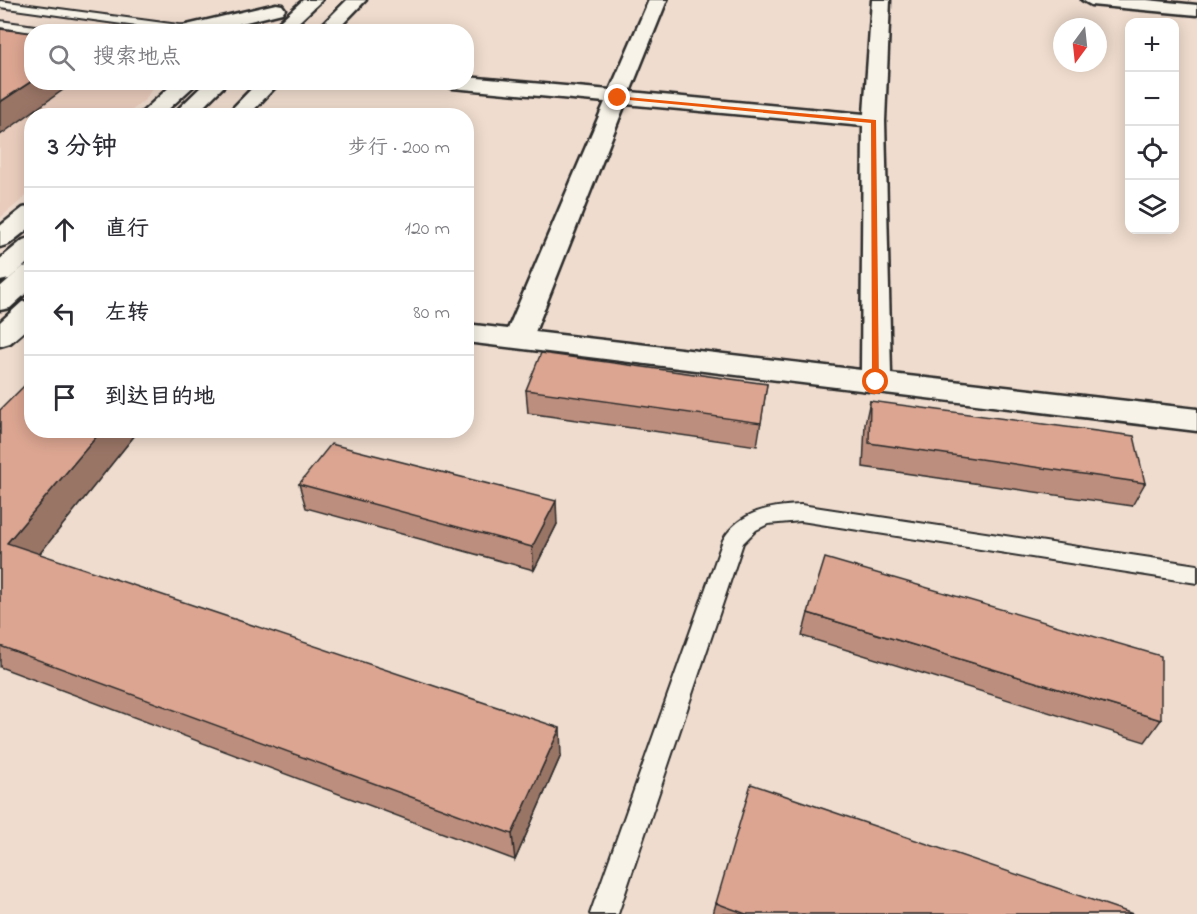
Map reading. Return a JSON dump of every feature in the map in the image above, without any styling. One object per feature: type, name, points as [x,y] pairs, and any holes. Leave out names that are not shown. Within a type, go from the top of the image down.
[{"type":"street","points":[[286,24],[313,0]]},
{"type":"street","points":[[306,24],[332,0]]},
{"type":"street","points":[[332,24],[357,0]]},
{"type":"street","points":[[518,339],[658,0]]},
{"type":"street","points":[[876,382],[874,121],[881,0]]},
{"type":"street","points":[[1091,0],[1197,10]]},
{"type":"street","points":[[207,24],[281,5]]},
{"type":"street","points":[[258,24],[281,5]]},
{"type":"street","points":[[474,84],[874,121]]},
{"type":"street","points":[[157,108],[179,90]]},
{"type":"street","points":[[189,108],[209,90]]},
{"type":"street","points":[[213,108],[233,90]]},
{"type":"street","points":[[243,108],[262,90]]},
{"type":"street","points":[[0,239],[24,220]]},
{"type":"street","points":[[0,273],[24,252]]},
{"type":"street","points":[[0,302],[24,280]]},
{"type":"street","points":[[0,337],[24,315]]},
{"type":"street","points":[[474,334],[1197,420]]},
{"type":"lane","points":[[0,4],[142,24]]},
{"type":"lane","points":[[68,13],[85,4]]},
{"type":"lane","points":[[0,24],[24,27]]},
{"type":"lane","points":[[604,914],[734,540],[744,527],[768,514],[801,513],[1197,574]]},
{"type":"shaded area","points":[[0,31],[24,69],[24,90],[151,90],[145,100],[135,108],[24,108],[24,198],[0,218]]},
{"type":"building","points":[[0,29],[24,32],[24,86],[0,102]]},
{"type":"building","points":[[541,353],[767,384],[761,423],[526,390]]},
{"type":"building","points":[[24,386],[24,438],[95,438],[7,543],[560,728],[512,834],[0,646],[0,410]]},
{"type":"building","points":[[870,401],[1134,436],[1145,483],[869,443]]},
{"type":"building","points":[[331,444],[556,501],[532,547],[299,484]]},
{"type":"building","points":[[825,558],[1161,656],[1161,720],[808,613]]},
{"type":"building","points":[[751,784],[1133,914],[746,914],[716,903]]},
{"type":"route","points":[[618,98],[874,121],[876,382]]}]
